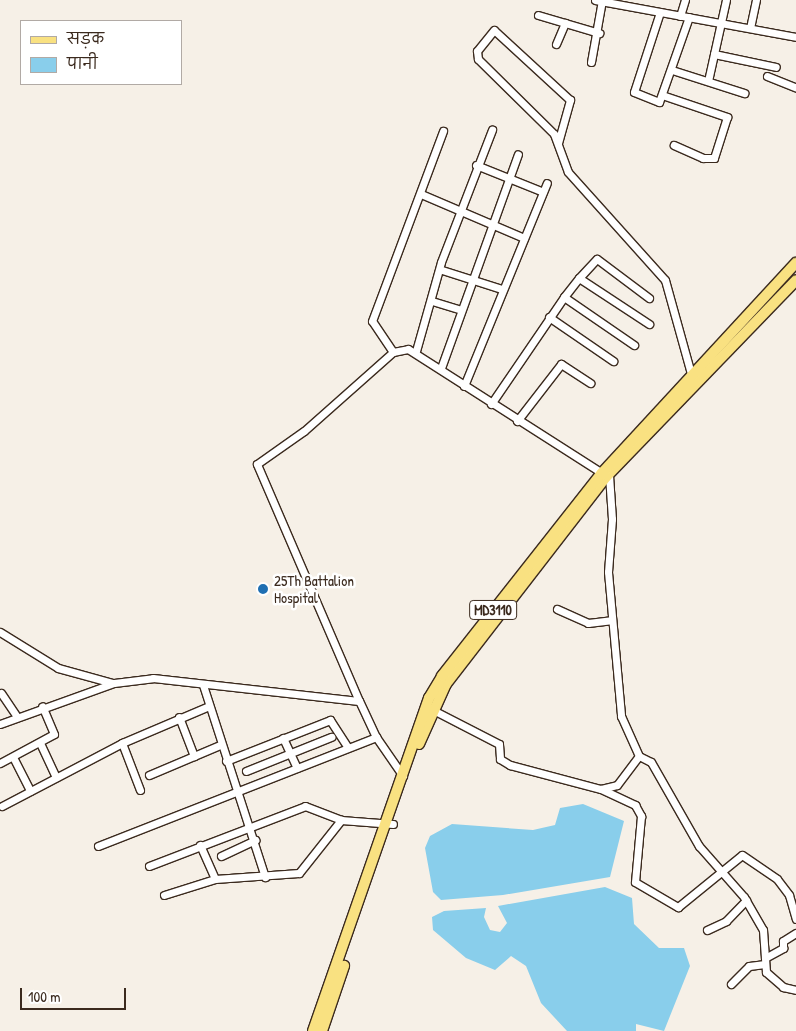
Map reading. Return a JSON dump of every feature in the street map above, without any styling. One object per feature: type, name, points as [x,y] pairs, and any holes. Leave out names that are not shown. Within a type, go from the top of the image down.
[{"type":"main road","name":"MD3110","points":[[322,1031],[429,698],[442,676],[691,374],[796,263]]},
{"type":"main road","name":"MD3110","points":[[403,776],[446,684],[606,475],[796,280]]},
{"type":"main road","name":"MD3110","points":[[313,1031],[389,823]]},
{"type":"street","points":[[680,16],[685,0]]},
{"type":"street","points":[[708,81],[726,0]]},
{"type":"street","points":[[750,28],[756,0]]},
{"type":"street","points":[[591,62],[599,33],[600,1],[796,37]]},
{"type":"street","points":[[660,12],[634,92],[659,102],[672,70],[689,17]]},
{"type":"street","points":[[538,16],[599,33]]},
{"type":"street","points":[[556,44],[565,23]]},
{"type":"street","points":[[558,143],[570,100],[494,30],[477,51],[478,59],[558,143],[568,172],[665,280],[691,374]]},
{"type":"street","points":[[714,54],[776,67]]},
{"type":"street","points":[[672,70],[744,93]]},
{"type":"street","points":[[767,76],[796,86]]},
{"type":"street","points":[[662,95],[727,117],[714,158],[703,158],[674,145]]},
{"type":"street","points":[[416,351],[460,211],[476,165],[492,130]]},
{"type":"street","points":[[393,352],[372,321],[443,131]]},
{"type":"street","points":[[441,368],[518,154]]},
{"type":"street","points":[[476,165],[543,192]]},
{"type":"street","points":[[464,386],[547,183]]},
{"type":"street","points":[[421,194],[524,238]]},
{"type":"street","points":[[491,404],[549,317],[579,278],[597,259],[649,298]]},
{"type":"street","points":[[442,270],[502,290]]},
{"type":"street","points":[[579,278],[649,324]]},
{"type":"street","points":[[564,297],[634,345]]},
{"type":"street","points":[[432,302],[461,310]]},
{"type":"street","points":[[549,317],[614,361]]},
{"type":"street","points":[[403,776],[376,737],[359,701],[257,464],[304,431],[393,352],[416,351],[491,404],[606,475],[611,620],[621,716],[638,756],[651,762],[699,846],[746,900],[763,930],[766,972],[783,987],[796,990]]},
{"type":"street","points":[[516,420],[562,364],[590,383]]},
{"type":"street","points":[[558,609],[588,623],[611,620]]},
{"type":"street","points":[[0,632],[58,668],[114,683]]},
{"type":"street","points":[[0,724],[16,715],[114,683],[153,678],[359,701]]},
{"type":"street","points":[[203,685],[207,707],[220,745],[251,824],[265,878]]},
{"type":"street","points":[[1,693],[16,715]]},
{"type":"street","points":[[0,763],[54,734],[42,706]]},
{"type":"street","points":[[2,806],[122,743],[179,717],[207,707]]},
{"type":"street","points":[[433,710],[499,744],[500,759],[510,765],[600,789],[635,805],[641,816],[635,882],[678,907],[721,870],[742,855],[777,879],[789,895],[796,919]]},
{"type":"street","points":[[179,717],[194,756]]},
{"type":"street","points":[[226,761],[330,720],[348,748]]},
{"type":"street","points":[[246,772],[331,737]]},
{"type":"street","points":[[98,846],[376,737]]},
{"type":"street","points":[[283,738],[297,768]]},
{"type":"street","points":[[40,743],[56,778]]},
{"type":"street","points":[[122,743],[140,790]]},
{"type":"street","points":[[149,775],[220,745]]},
{"type":"street","points":[[600,789],[617,785],[638,756]]},
{"type":"street","points":[[14,757],[30,791]]},
{"type":"street","points":[[149,866],[251,824],[305,806],[341,820],[389,823]]},
{"type":"street","points":[[164,895],[215,879],[265,878],[299,873],[341,820]]},
{"type":"street","points":[[221,856],[256,840]]},
{"type":"street","points":[[200,845],[215,879]]},
{"type":"street","points":[[707,930],[726,921],[746,900]]},
{"type":"street","points":[[731,984],[749,966],[765,961],[783,948],[783,941],[796,933]]},
{"type":"water","points":[[583,804],[624,821],[610,877],[503,895],[441,900],[433,892],[425,848],[430,836],[452,824],[533,830],[555,825],[560,808]]},
{"type":"water","points":[[605,887],[632,898],[634,924],[659,948],[684,948],[690,966],[664,1031],[636,1024],[636,1031],[567,1031],[541,1003],[526,966],[511,956],[495,970],[466,958],[433,930],[432,917],[444,911],[486,908],[484,917],[490,930],[500,932],[507,923],[498,906]]},
{"type":"place","name":"25Th Battalion Hospital","points":[[263,589]]}]
